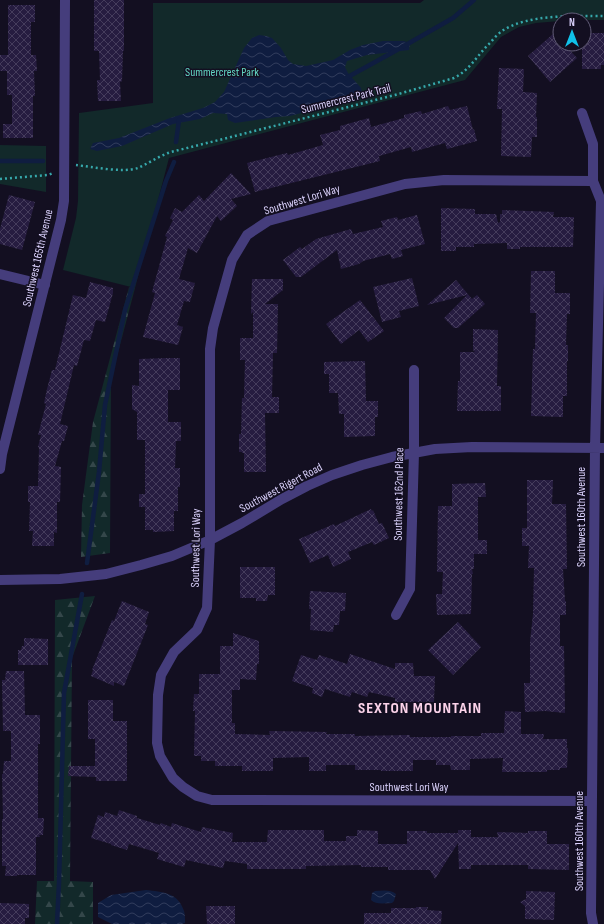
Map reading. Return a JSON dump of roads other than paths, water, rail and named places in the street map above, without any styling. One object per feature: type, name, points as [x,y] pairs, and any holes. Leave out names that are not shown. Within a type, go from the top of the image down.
[{"type":"street","name":"Southwest 165th Avenue","points":[[0,469],[2,454],[61,220],[64,201],[65,0]]},
{"type":"street","name":"Southwest 160th Avenue","points":[[582,113],[593,144],[593,182],[601,201],[599,448],[592,801],[593,924]]},
{"type":"street","name":"Southwest Lori Way","points":[[592,801],[212,800],[197,796],[173,778],[160,756],[157,743],[160,675],[174,652],[197,630],[208,608],[210,540],[210,349],[213,328],[232,260],[247,235],[268,221],[405,184],[444,180],[593,182]]},
{"type":"street","points":[[0,274],[45,285]]},
{"type":"street","name":"Southwest 162nd Place","points":[[396,615],[410,589],[414,453],[414,370]]},
{"type":"street","name":"Southwest Rigert Road","points":[[0,580],[60,579],[106,574],[172,556],[210,540],[242,524],[282,499],[332,475],[362,465],[414,453],[435,449],[472,447],[599,448]]},
{"type":"water","points":[[259,35],[272,38],[281,48],[288,60],[293,64],[306,66],[333,60],[350,50],[363,45],[383,41],[404,41],[410,43],[409,50],[367,55],[347,61],[345,67],[348,73],[361,88],[362,94],[350,100],[329,104],[290,116],[235,123],[228,120],[227,114],[213,113],[200,119],[173,124],[122,146],[97,151],[90,149],[93,143],[119,138],[170,118],[203,108],[215,102],[224,92],[244,48],[252,38]]},
{"type":"water","points":[[146,890],[169,894],[178,900],[184,911],[185,923],[112,924],[98,917],[98,903],[111,895]]},
{"type":"water","points":[[375,891],[394,892],[396,894],[394,901],[392,903],[373,902],[371,900],[372,893]]},
{"type":"waterway","points":[[404,46],[453,18],[474,0]]},
{"type":"waterway","points":[[346,78],[397,50]]},
{"type":"waterway","points":[[176,142],[179,120]]},
{"type":"waterway","points":[[0,161],[43,161]]},
{"type":"waterway","points":[[87,563],[99,472],[105,405],[125,310],[166,181],[174,162]]},
{"type":"waterway","points":[[57,924],[64,693],[82,594]]},
{"type":"district","name":"SEXTON MOUNTAIN","points":[[420,708]]},
{"type":"park label","name":"Summercrest Park","points":[[222,72]]}]
